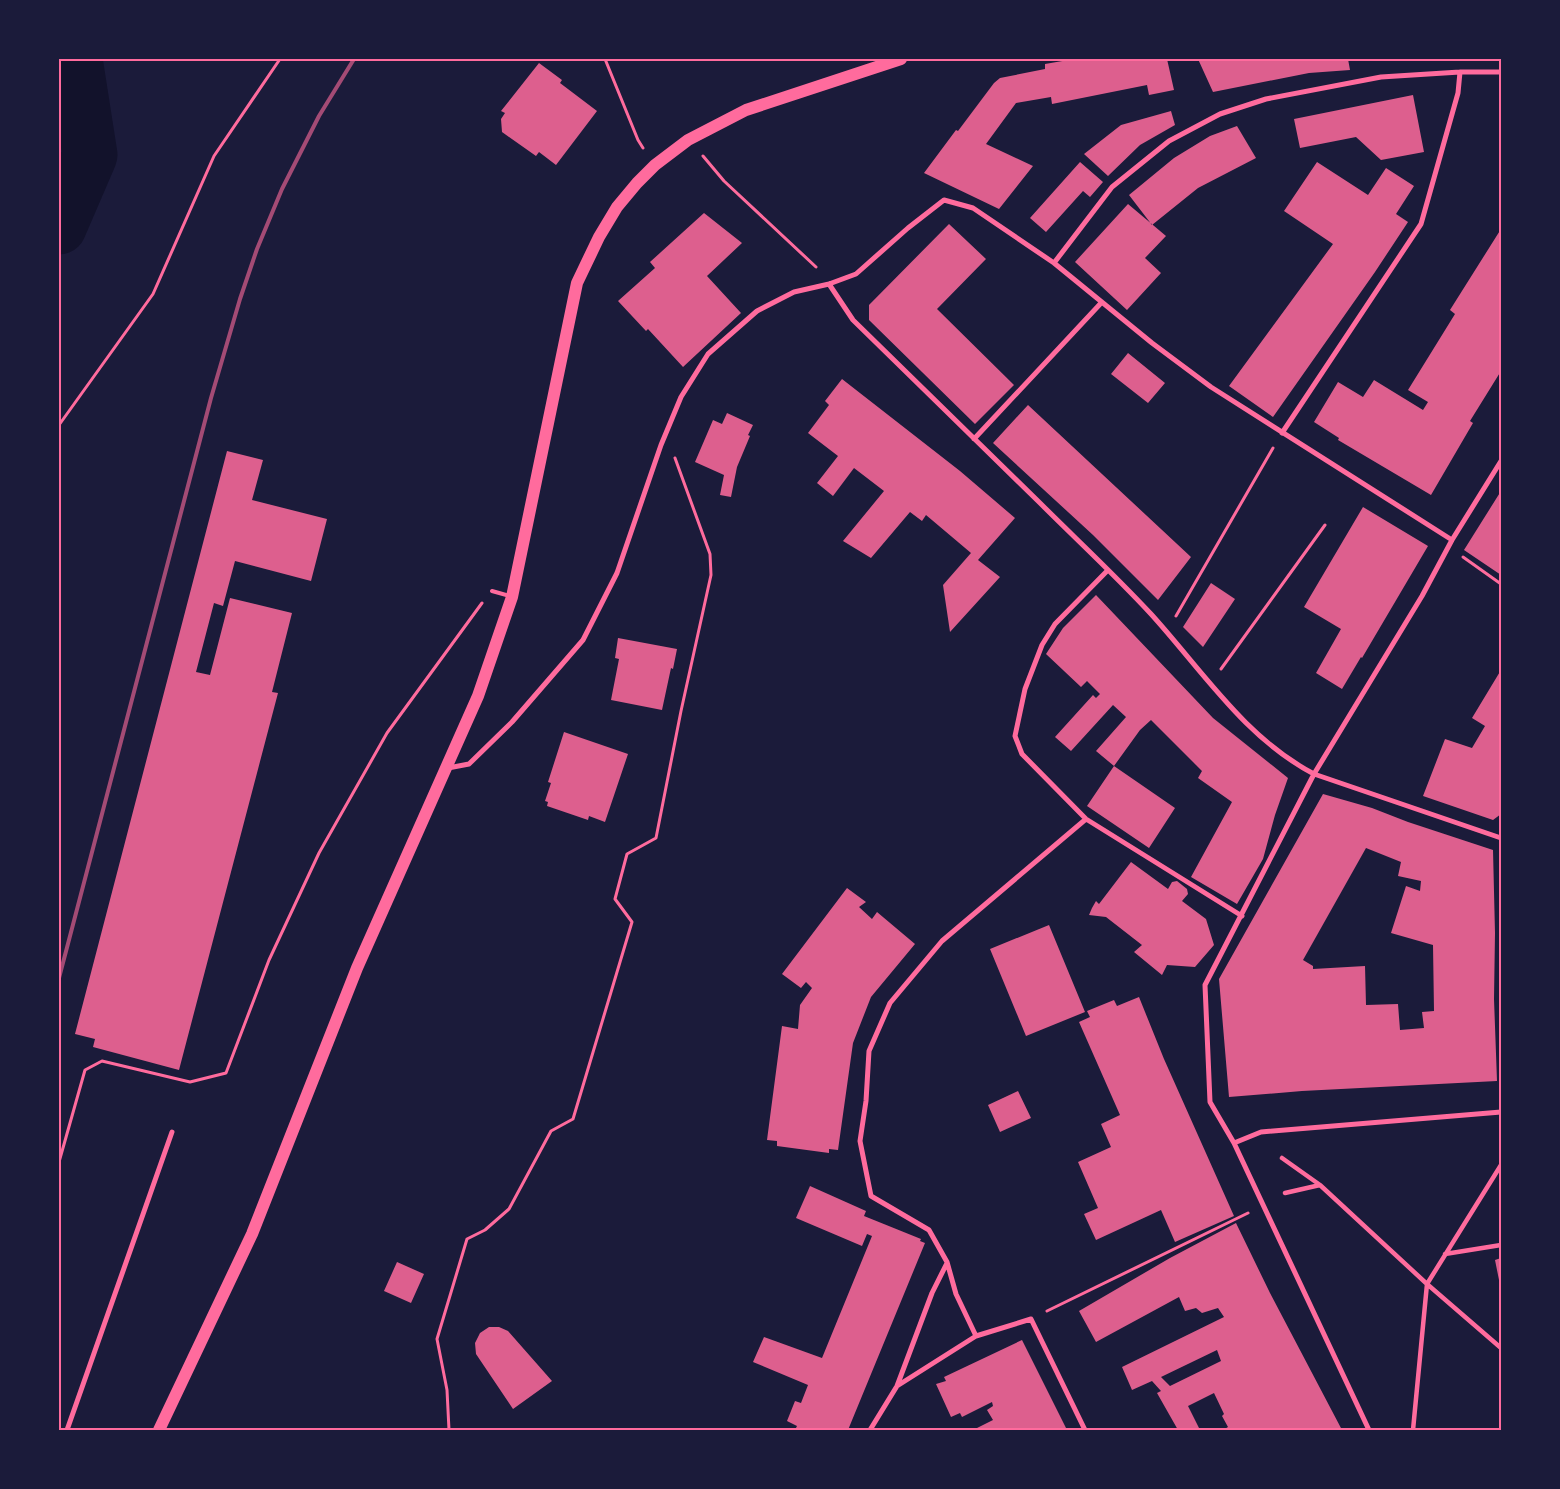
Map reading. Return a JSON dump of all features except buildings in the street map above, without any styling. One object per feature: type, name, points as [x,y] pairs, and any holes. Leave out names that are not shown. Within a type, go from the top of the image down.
[{"type":"main road","points":[[159,1430],[252,1234],[357,968],[478,696],[512,597],[577,282],[599,237],[617,207],[637,183],[655,165],[688,140],[746,110],[901,59]]},
{"type":"street","points":[[1054,262],[1112,187],[1169,141],[1220,114],[1266,99],[1381,77],[1460,72],[1501,72]]},
{"type":"street","points":[[1282,432],[1421,224],[1458,92],[1460,72]]},
{"type":"street","points":[[446,768],[469,764],[512,722],[583,640],[618,573],[661,445],[681,397],[708,354],[757,311],[794,292],[829,284],[856,274],[908,228],[944,200],[973,208],[1054,262],[1152,343],[1211,387],[1452,540]]},
{"type":"street","points":[[829,284],[853,320],[1108,570],[1255,732],[1294,764],[1314,774],[1501,838]]},
{"type":"street","points":[[974,439],[1102,302]]},
{"type":"street","points":[[1369,1430],[1234,1143],[1210,1102],[1205,985],[1314,774],[1422,596],[1452,540],[1501,461]]},
{"type":"street","points":[[1108,570],[1055,624],[1042,645],[1025,689],[1015,736],[1022,754],[1086,819],[1242,916]]},
{"type":"street","points":[[976,1336],[956,1294],[947,1262],[930,1230],[871,1196],[860,1141],[866,1101],[869,1051],[890,1003],[942,941],[1086,819]]},
{"type":"street","points":[[1234,1143],[1261,1132],[1501,1112]]},
{"type":"street","points":[[67,1430],[172,1132]]},
{"type":"street","points":[[1282,1158],[1320,1185],[1427,1284],[1501,1348]]},
{"type":"street","points":[[1414,1430],[1427,1284],[1501,1165]]},
{"type":"street","points":[[1285,1193],[1320,1185]]},
{"type":"street","points":[[1445,1254],[1501,1245]]},
{"type":"street","points":[[870,1430],[897,1386],[932,1293],[947,1262]]},
{"type":"street","points":[[897,1386],[976,1336],[1031,1319],[1085,1430]]},
{"type":"lane","points":[[492,591],[512,597]]},
{"type":"path","points":[[59,426],[153,294],[214,156],[280,59]]},
{"type":"path","points":[[605,59],[638,140],[655,165]]},
{"type":"path","points":[[688,140],[724,181],[818,269],[829,284]]},
{"type":"path","points":[[1166,632],[1282,432]]},
{"type":"path","points":[[449,1430],[447,1390],[436,1340],[467,1239],[485,1230],[509,1209],[551,1131],[573,1119],[632,922],[615,899],[626,854],[656,838],[681,711],[711,575],[710,554],[677,460],[661,445]]},
{"type":"path","points":[[1210,684],[1325,525]]},
{"type":"path","points":[[1452,540],[1458,554],[1501,584]]},
{"type":"path","points":[[59,1162],[85,1070],[102,1060],[190,1082],[226,1073],[269,960],[319,853],[387,733],[492,591]]},
{"type":"path","points":[[1031,1319],[1263,1205]]},
{"type":"waterway","points":[[59,227],[90,155],[75,59]]},
{"type":"railway","points":[[59,978],[211,398],[240,299],[257,249],[282,189],[319,116],[354,59]]}]
